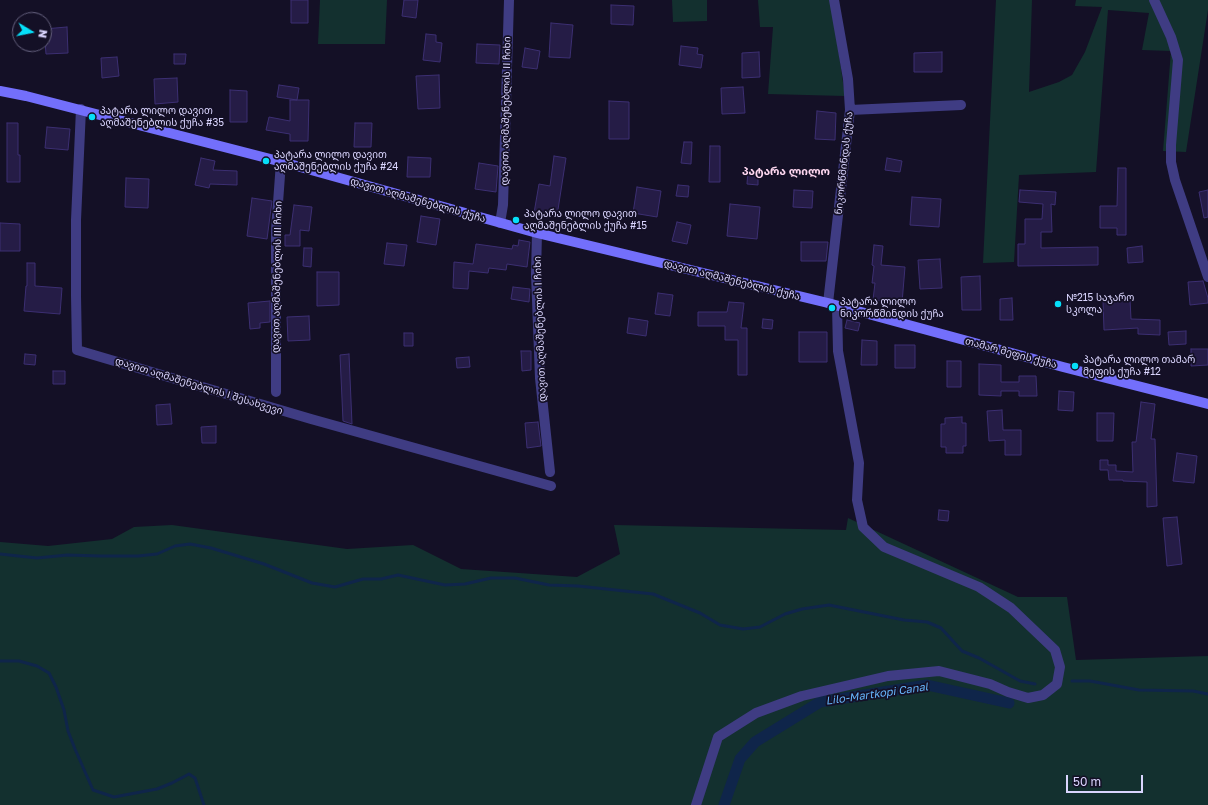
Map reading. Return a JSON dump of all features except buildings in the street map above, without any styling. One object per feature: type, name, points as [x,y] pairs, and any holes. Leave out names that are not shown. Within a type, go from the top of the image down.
[{"type":"street","name":"დავით აღმაშენებლის II ჩიხი","points":[[500,222],[503,205],[509,0]]},
{"type":"street","name":"ნიკორწმინდას ქუჩა","points":[[696,805],[718,737],[756,713],[802,696],[888,676],[939,672],[990,684],[1008,692],[1028,698],[1043,695],[1057,684],[1060,667],[1055,650],[1011,608],[979,587],[884,547],[863,527],[857,500],[859,463],[838,350],[832,304],[850,110],[848,79],[834,0]]},
{"type":"street","points":[[1154,0],[1171,37],[1178,60],[1171,162],[1175,180],[1208,278]]},
{"type":"street","name":"დავით აღმაშენებლის ქუჩა","points":[[0,91],[80,109],[281,162],[537,233],[832,304]]},
{"type":"street","points":[[850,110],[961,105]]},
{"type":"street","name":"დავით აღმაშენებლის I შესახვევი","points":[[80,109],[76,227],[77,350],[311,419],[551,486]]},
{"type":"street","name":"დავით აღმაშენებლის III ჩიხი","points":[[276,392],[276,230],[281,162]]},
{"type":"street","name":"დავით აღმაშენებლის I ჩიხი","points":[[537,233],[536,274],[540,378],[550,472]]},
{"type":"street","name":"თამარ მეფის ქუჩა","points":[[832,304],[1093,375],[1208,404]]},
{"type":"green space","points":[[320,0],[387,0],[385,44],[318,44]]},
{"type":"green space","points":[[672,0],[707,0],[707,21],[673,22]]},
{"type":"green space","points":[[758,0],[831,0],[845,96],[768,94],[773,27],[760,27]]},
{"type":"green space","points":[[996,0],[1032,0],[1029,92],[1059,82],[1072,75],[1085,52],[1102,7],[1075,6],[1076,0],[1208,0],[1208,10],[1186,152],[1163,151],[1171,51],[1142,50],[1149,13],[1108,10],[1096,172],[1019,175],[1014,262],[983,263]]},
{"type":"green space","points":[[848,518],[1018,597],[1067,597],[1076,660],[1208,656],[1208,805],[0,805],[0,542],[48,546],[112,539],[134,527],[172,525],[347,549],[413,545],[461,569],[577,577],[620,554],[614,525],[846,530]]},
{"type":"waterway","points":[[0,554],[37,558],[67,555],[138,556],[157,554],[175,546],[190,544],[211,548],[264,564],[312,583],[335,587],[363,579],[381,579],[398,575],[445,585],[465,584],[491,578],[515,578],[549,585],[578,586],[653,594],[700,613],[720,625],[743,629],[760,627],[785,614],[802,609],[829,605],[904,620],[927,622],[941,628],[962,651],[979,658],[1020,681],[1035,684]]},
{"type":"waterway","points":[[0,661],[19,661],[37,666],[49,673],[56,687],[64,710],[68,731],[93,790],[114,797],[157,789],[189,774],[195,778],[204,805]]},
{"type":"waterway","points":[[1072,681],[1090,681],[1139,690],[1193,691],[1208,694]]},
{"type":"waterway","name":"Lilo-Martkopi Canal","points":[[724,805],[740,759],[755,742],[820,702],[927,685],[1009,703]]},
{"type":"place","name":"პატარა ლილო დავით აღმაშენებლის ქუჩა #35","points":[[92,117]]},
{"type":"place","name":"პატარა ლილო დავით აღმაშენებლის ქუჩა #24","points":[[266,161]]},
{"type":"place","name":"პატარა ლილო დავით აღმაშენებლის ქუჩა #15","points":[[516,220]]},
{"type":"place","name":"№215 საჯარო სკოლა","points":[[1058,304]]},
{"type":"place","name":"პატარა ლილო ნიკორწმინდის ქუჩა","points":[[832,308]]},
{"type":"place","name":"პატარა ლილო თამარ მეფის ქუჩა #12","points":[[1075,366]]},
{"type":"district","name":"პატარა ლილო","points":[[786,172]]}]
